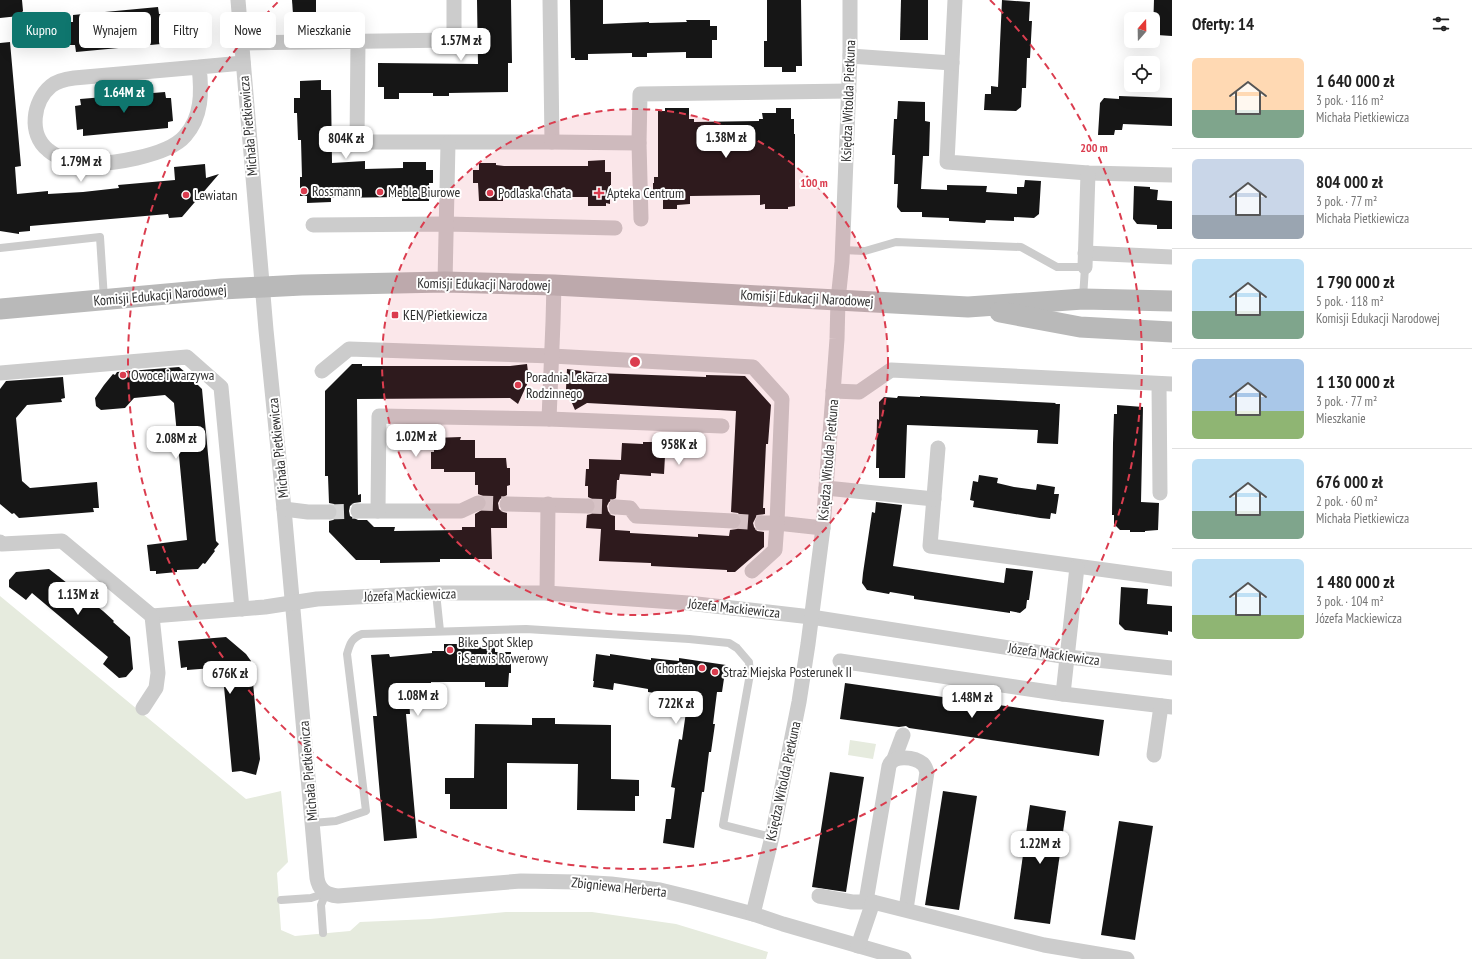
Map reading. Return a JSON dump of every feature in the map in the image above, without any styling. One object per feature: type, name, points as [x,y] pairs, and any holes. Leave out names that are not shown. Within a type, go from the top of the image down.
[{"type":"street","name":"Michała Pietkiewicza","points":[[238,0],[239,12]]},
{"type":"street","points":[[365,41],[454,40],[454,0]]},
{"type":"street","points":[[550,0],[552,142]]},
{"type":"street","name":"Księdza Witolda Pietkuna","points":[[753,914],[772,837],[799,702],[823,528],[842,250],[849,91],[850,0]]},
{"type":"street","points":[[954,0],[947,162],[1088,173],[1172,175]]},
{"type":"street","name":"Michała Pietkiewicza","points":[[242,48],[262,288],[284,509],[318,884],[320,889],[326,893]]},
{"type":"street","points":[[358,48],[357,142],[639,143]]},
{"type":"street","points":[[850,56],[952,63]]},
{"type":"street","points":[[199,67],[201,84],[200,106],[195,122],[185,137],[159,153],[102,163],[81,163],[61,158],[48,150],[42,144],[37,134],[35,114],[39,101],[51,85],[57,82],[74,78],[243,63]]},
{"type":"street","points":[[641,219],[639,143],[640,94],[849,91]]},
{"type":"street","points":[[445,282],[448,143]]},
{"type":"street","points":[[1088,173],[1085,260],[1172,257]]},
{"type":"street","points":[[313,225],[446,224],[615,228]]},
{"type":"street","name":"Komisji Edukacji Narodowej","points":[[0,309],[222,290],[302,285],[445,282],[554,285],[968,307],[1080,327],[1172,332]]},
{"type":"street","points":[[550,419],[554,285]]},
{"type":"street","name":"Komisji Edukacji Narodowej","points":[[968,307],[1083,299],[1172,301]]},
{"type":"street","points":[[322,371],[349,349],[552,356],[753,367],[782,399],[769,523],[775,550],[752,571]]},
{"type":"street","points":[[0,373],[187,357],[221,387],[242,609]]},
{"type":"street","points":[[833,391],[859,392],[891,370],[1166,384],[1160,493]]},
{"type":"street","points":[[378,511],[379,416],[550,419],[722,426]]},
{"type":"street","points":[[938,448],[930,546],[1172,579]]},
{"type":"street","points":[[826,488],[934,499]]},
{"type":"street","points":[[358,512],[462,510],[478,503]]},
{"type":"street","points":[[507,504],[587,506]]},
{"type":"street","points":[[547,593],[548,504]]},
{"type":"street","points":[[616,508],[630,508],[636,516],[733,521]]},
{"type":"street","points":[[284,509],[308,512],[329,512]]},
{"type":"street","points":[[769,523],[823,528]]},
{"type":"street","points":[[0,542],[2,544],[62,541],[152,616],[158,674],[156,688],[143,708]]},
{"type":"street","points":[[1063,694],[1068,657],[1076,567]]},
{"type":"street","name":"Józefa Mackiewicza","points":[[152,616],[265,607],[317,599],[436,593],[547,593],[688,603],[810,617],[1068,657],[1172,668]]},
{"type":"street","points":[[840,661],[1063,694],[1166,706],[1154,755]]},
{"type":"street","points":[[858,946],[870,902],[889,766],[890,762],[894,759],[903,735]]},
{"type":"street","points":[[894,759],[901,758],[918,760],[925,766],[927,772],[906,909]]},
{"type":"street","name":"Zbigniewa Herberta","points":[[326,893],[333,896],[344,896],[521,881],[611,884],[660,890],[753,914],[904,959]]},
{"type":"street","points":[[820,896],[852,902],[870,902],[906,909],[1044,945],[1127,959]]},
{"type":"lane","points":[[0,248],[100,237],[104,300]]},
{"type":"lane","points":[[842,250],[865,251],[896,242],[1021,247],[1057,267],[1085,260],[1083,299]]},
{"type":"lane","points":[[436,593],[440,631]]},
{"type":"lane","points":[[313,823],[336,821],[366,812],[347,654],[354,637],[362,634],[526,630],[689,639],[729,644],[737,648],[749,662],[750,674],[723,825],[772,837]]},
{"type":"lane","points":[[281,900],[310,898],[326,893]]},
{"type":"lane","points":[[323,933],[321,905],[326,893]]},
{"type":"shaded area","points":[[0,596],[246,799],[281,791],[288,862],[277,873],[281,930],[295,936],[350,931],[360,922],[430,919],[506,912],[592,912],[676,924],[768,952],[766,959],[0,959]]},
{"type":"shaded area","points":[[850,740],[876,744],[873,759],[848,755]]},
{"type":"building","points":[[0,0],[22,0],[22,12],[12,12],[12,17],[0,18]]},
{"type":"building","points":[[292,0],[316,0],[316,12],[293,12]]},
{"type":"building","points":[[477,0],[511,0],[512,63],[508,63],[508,92],[449,93],[449,96],[433,96],[433,93],[399,93],[399,99],[384,99],[384,87],[378,87],[378,63],[478,64]]},
{"type":"building","points":[[570,0],[603,0],[603,24],[710,20],[710,26],[717,26],[717,40],[712,40],[712,58],[686,58],[686,52],[647,53],[647,57],[632,57],[632,53],[588,54],[588,60],[575,60],[575,58],[571,58]]},
{"type":"building","points":[[767,0],[801,0],[802,66],[796,66],[796,72],[782,72],[782,67],[764,67],[764,41],[767,41]]},
{"type":"building","points":[[901,0],[928,0],[928,40],[900,40]]},
{"type":"building","points":[[1002,0],[1030,2],[1029,21],[1032,21],[1030,58],[1027,58],[1026,88],[1022,88],[1021,107],[1016,111],[984,110],[985,94],[991,94],[991,86],[998,87]]},
{"type":"building","points":[[1154,0],[1172,0],[1172,36],[1160,35],[1160,12],[1154,12]]},
{"type":"building","points":[[158,7],[159,44],[151,45],[151,12],[105,12]]},
{"type":"building","points":[[79,14],[79,48],[118,48],[76,52],[75,45],[71,45],[71,22],[73,22],[73,15]]},
{"type":"building","points":[[10,42],[21,166],[15,167],[17,194],[48,191],[48,194],[83,192],[119,188],[118,185],[175,180],[174,167],[205,164],[206,178],[219,174],[182,217],[169,218],[168,214],[30,226],[30,231],[19,232],[19,234],[0,231],[0,43]]},
{"type":"building","points":[[321,80],[321,90],[331,90],[332,163],[365,161],[365,169],[403,168],[403,162],[426,162],[426,170],[433,170],[433,183],[429,183],[429,201],[402,201],[402,197],[331,198],[331,202],[307,203],[307,196],[300,196],[300,177],[302,177],[301,140],[298,140],[297,113],[294,113],[294,98],[300,98],[300,81]]},
{"type":"building","points":[[165,92],[166,98],[171,98],[173,121],[168,122],[168,128],[83,136],[83,129],[77,130],[75,106],[81,105],[80,99]]},
{"type":"building","points":[[1119,96],[1172,98],[1172,126],[1123,124],[1122,130],[1115,130],[1114,135],[1098,135],[1100,103],[1104,98],[1119,99]]},
{"type":"building","points":[[898,101],[925,102],[925,121],[930,122],[929,156],[923,156],[921,189],[947,190],[947,185],[987,186],[986,192],[1017,194],[1017,187],[1024,187],[1025,180],[1041,181],[1039,214],[1034,218],[1014,217],[1014,221],[986,220],[985,223],[949,221],[949,218],[922,217],[922,212],[901,212],[897,207],[898,184],[894,184],[895,155],[892,155],[894,119],[897,119]]},
{"type":"building","points":[[665,108],[689,108],[689,119],[694,119],[694,122],[759,121],[759,119],[763,119],[762,113],[776,113],[776,108],[791,108],[791,119],[794,119],[795,134],[795,206],[788,207],[788,209],[765,209],[765,204],[760,205],[760,195],[690,196],[690,204],[677,205],[677,209],[663,209],[663,198],[660,198],[660,195],[653,195],[653,183],[654,177],[658,177],[658,111],[665,111]]},
{"type":"building","points":[[605,160],[605,172],[611,172],[610,204],[606,203],[606,206],[588,206],[588,197],[503,197],[503,201],[479,201],[478,183],[473,183],[473,170],[479,170],[479,163],[496,163],[496,165],[504,166],[588,166],[588,161]]},
{"type":"building","points":[[1134,186],[1150,187],[1150,189],[1158,190],[1157,200],[1172,201],[1172,229],[1157,229],[1157,225],[1137,224],[1133,219]]},
{"type":"building","points":[[352,364],[362,364],[362,366],[510,366],[527,364],[529,380],[518,404],[510,398],[357,399],[358,495],[361,494],[361,502],[354,503],[350,506],[350,516],[358,520],[367,520],[374,527],[395,527],[394,531],[462,530],[462,527],[475,527],[475,514],[485,508],[487,503],[483,496],[478,494],[478,485],[475,485],[475,472],[444,472],[444,469],[431,469],[431,452],[434,452],[434,438],[461,437],[460,440],[475,440],[475,458],[506,458],[507,468],[510,468],[510,485],[507,486],[507,495],[500,499],[498,503],[499,509],[507,513],[507,528],[491,528],[492,559],[440,559],[440,562],[380,563],[380,560],[356,560],[329,532],[329,521],[337,517],[338,512],[334,504],[329,503],[328,476],[325,476],[325,391]]},
{"type":"building","points":[[179,367],[198,383],[197,384],[202,389],[216,541],[219,544],[205,564],[203,563],[198,569],[177,570],[177,572],[156,574],[156,571],[150,571],[147,545],[187,540],[174,403],[165,395],[134,398],[125,408],[101,410],[96,406],[95,398],[113,374],[115,375],[117,372]]},
{"type":"building","points":[[567,369],[597,373],[706,377],[706,375],[745,376],[771,405],[768,444],[766,444],[763,508],[765,508],[765,514],[757,515],[753,523],[757,531],[764,532],[764,547],[735,572],[727,572],[727,570],[651,566],[651,563],[599,561],[601,529],[586,528],[587,515],[594,511],[596,506],[592,499],[588,497],[588,486],[585,486],[586,469],[589,469],[589,459],[621,460],[622,443],[643,444],[643,442],[663,442],[662,456],[665,456],[664,474],[651,473],[651,476],[620,474],[619,480],[617,480],[616,498],[609,502],[607,506],[611,515],[615,516],[615,530],[630,531],[630,533],[698,537],[698,534],[729,536],[730,530],[737,529],[740,526],[742,521],[741,517],[738,513],[731,512],[736,411],[587,403],[575,410],[566,389]]},
{"type":"building","points":[[63,377],[65,398],[61,399],[62,402],[27,405],[16,418],[22,481],[30,488],[97,482],[99,508],[93,508],[94,512],[19,518],[0,504],[0,389],[6,381]]},
{"type":"building","points":[[898,396],[1060,404],[1058,444],[1037,443],[1038,430],[907,425],[905,478],[879,478],[879,468],[876,468],[877,419],[879,420],[879,402],[884,397],[897,398]]},
{"type":"building","points":[[1117,405],[1143,407],[1141,502],[1159,503],[1158,530],[1130,532],[1130,530],[1120,530],[1114,524],[1114,515],[1112,515],[1113,443],[1114,414],[1117,414]]},
{"type":"building","points":[[979,475],[998,478],[997,483],[1014,487],[1036,490],[1037,484],[1055,487],[1054,494],[1059,494],[1056,514],[1051,513],[1050,519],[973,507],[974,501],[970,500],[973,481],[978,482]]},
{"type":"building","points":[[876,502],[902,505],[893,566],[1004,583],[1006,568],[1033,571],[1029,600],[1027,600],[1026,608],[1020,613],[1010,611],[1010,613],[914,599],[914,596],[890,592],[889,594],[867,590],[862,583],[863,573],[872,512],[875,513]]},
{"type":"building","points":[[49,569],[103,611],[130,637],[133,669],[126,677],[119,678],[103,664],[108,657],[32,593],[26,600],[9,587],[9,580],[16,572]]},
{"type":"building","points":[[1121,587],[1148,589],[1147,604],[1172,606],[1172,632],[1168,631],[1168,635],[1125,630],[1119,624]]},
{"type":"building","points":[[226,637],[246,654],[251,661],[260,759],[256,775],[241,771],[232,772],[223,676],[213,668],[187,670],[187,667],[181,668],[178,641]]},
{"type":"building","points":[[444,644],[457,644],[457,646],[495,647],[495,652],[511,652],[511,673],[509,673],[508,687],[485,687],[485,682],[431,682],[431,690],[420,691],[421,697],[409,698],[410,714],[406,714],[417,838],[384,841],[373,716],[377,716],[371,655],[389,654],[390,657],[432,653],[432,651],[444,651]]},
{"type":"building","points":[[596,654],[610,656],[610,654],[651,660],[651,658],[679,661],[679,658],[726,665],[722,692],[717,692],[711,752],[709,752],[704,792],[702,792],[694,848],[663,843],[666,819],[671,819],[675,788],[671,787],[679,739],[682,740],[688,698],[648,692],[648,689],[614,683],[613,690],[593,687]]},
{"type":"building","points":[[845,683],[1104,720],[1099,756],[909,728],[906,726],[899,727],[840,719]]},
{"type":"building","points":[[532,718],[555,718],[555,724],[611,725],[611,779],[639,780],[639,796],[635,796],[635,811],[577,810],[578,764],[507,763],[507,809],[450,809],[450,794],[445,794],[445,778],[474,778],[475,724],[532,725]]},
{"type":"building","points":[[830,772],[864,777],[846,892],[812,887]]},
{"type":"building","points":[[943,791],[977,796],[959,910],[925,905]]},
{"type":"building","points":[[1030,805],[1066,811],[1050,924],[1014,919]]},
{"type":"building","points":[[1119,821],[1153,826],[1135,940],[1101,935]]},
{"type":"tunnel","points":[[478,503],[507,504]]},
{"type":"tunnel","points":[[587,506],[616,507]]},
{"type":"tunnel","points":[[329,512],[358,511]]},
{"type":"tunnel","points":[[733,521],[762,523]]},
{"type":"place","name":"Rossmann","points":[[304,191]]},
{"type":"place","name":"Meble Biurowe","points":[[380,192]]},
{"type":"place","name":"Podlaska Chata","points":[[490,193]]},
{"type":"place","name":"Apteka Centrum","points":[[599,193]]},
{"type":"place","name":"Lewiatan","points":[[186,195]]},
{"type":"place","name":"KEN/Pietkiewicza","points":[[395,315]]},
{"type":"place","name":"Owoce i warzywa","points":[[123,375]]},
{"type":"place","name":"Poradnia Lekarza Rodzinnego","points":[[518,385]]},
{"type":"place","name":"Bike Spot Sklep i Serwis Rowerowy","points":[[450,650]]},
{"type":"place","name":"Chorten","points":[[702,668]]},
{"type":"place","name":"Straż Miejska Posterunek II","points":[[715,672]]}]
